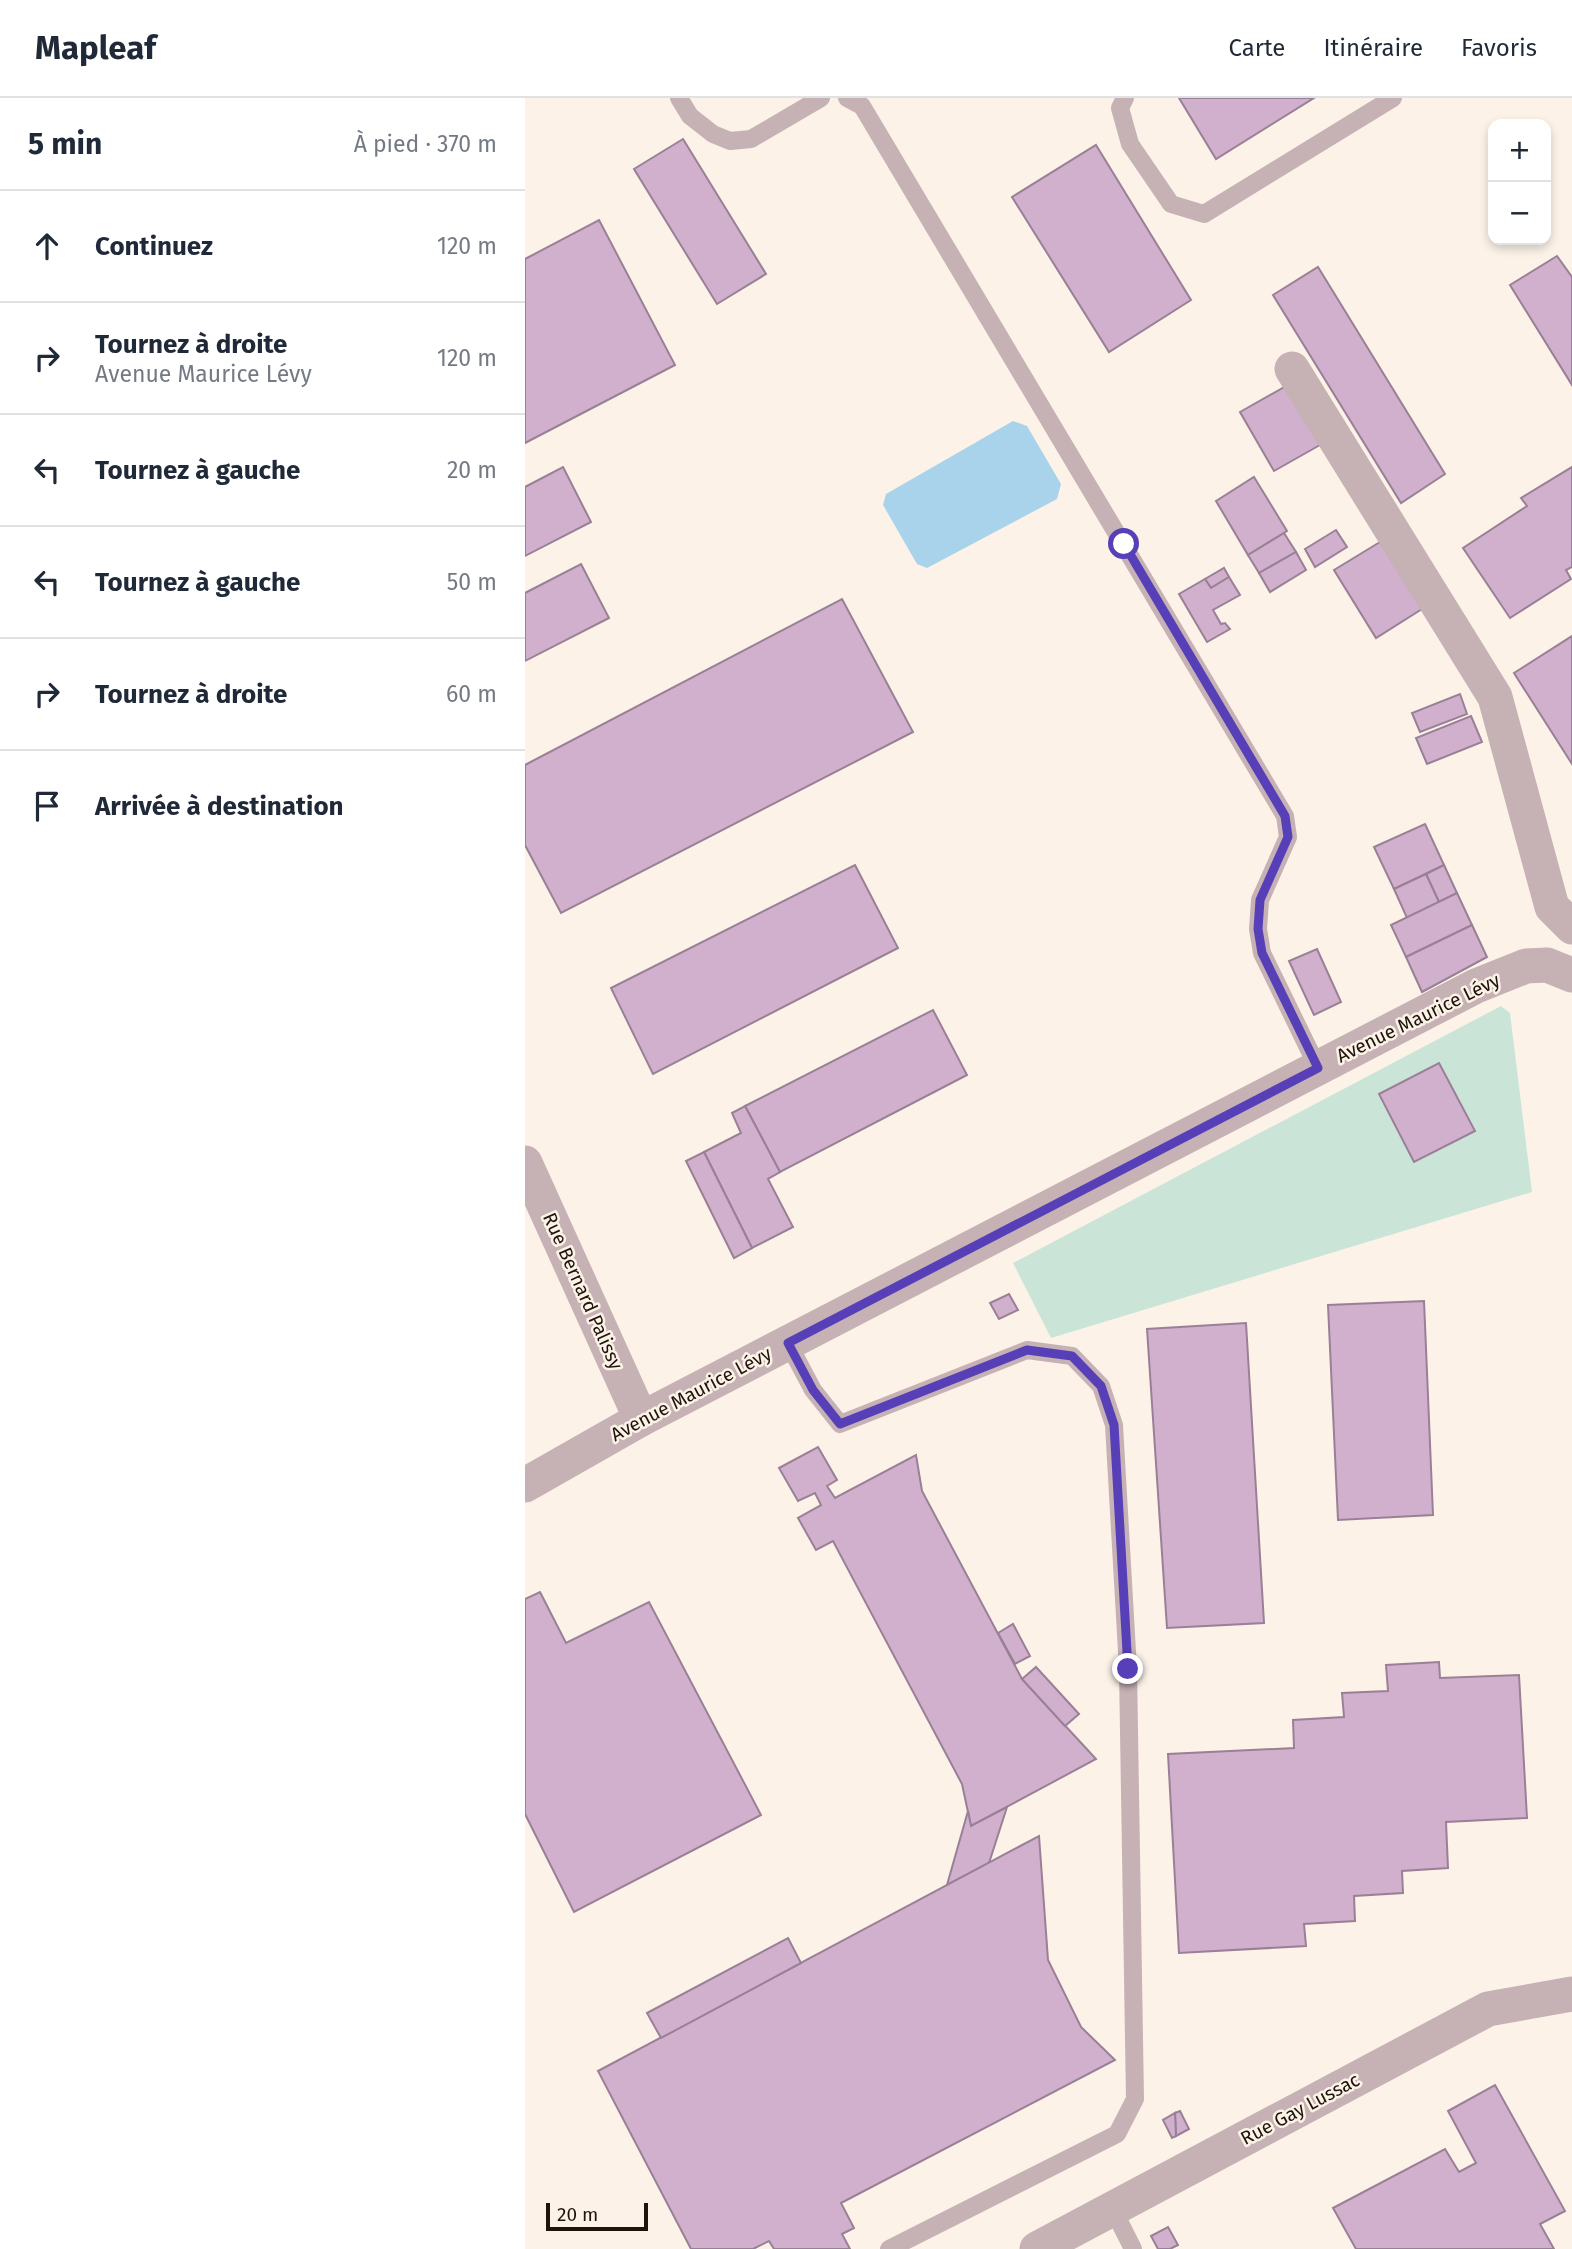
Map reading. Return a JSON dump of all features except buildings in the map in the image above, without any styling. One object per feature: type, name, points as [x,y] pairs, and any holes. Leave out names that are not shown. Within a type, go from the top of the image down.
[{"type":"street","points":[[1292,369],[1495,697],[1552,907],[1572,928]]},
{"type":"street","name":"Avenue Maurice Lévy","points":[[525,1485],[641,1419],[1476,986],[1526,966],[1547,965],[1572,975]]},
{"type":"street","name":"Rue Bernard Palissy","points":[[525,1163],[641,1419]]},
{"type":"street","name":"Rue Gay Lussac","points":[[1037,2249],[1488,2009],[1572,1994]]},
{"type":"lane","points":[[679,98],[690,116],[713,134],[730,141],[751,138],[821,98]]},
{"type":"lane","points":[[847,98],[862,106],[1285,816],[1288,837],[1260,900],[1258,929],[1262,953],[1318,1068]]},
{"type":"lane","points":[[1125,98],[1121,108],[1130,144],[1171,204],[1205,215],[1393,98]]},
{"type":"lane","points":[[788,1343],[813,1390],[840,1424],[1027,1350],[1072,1356],[1101,1386],[1114,1425],[1128,1669],[1135,2099],[1117,2134],[889,2249]]},
{"type":"lane","points":[[1113,2208],[1133,2249]]},
{"type":"green space","points":[[1501,1006],[1510,1013],[1532,1192],[1051,1338],[1013,1263]]},
{"type":"water","points":[[1013,421],[1027,426],[1061,484],[1057,499],[927,568],[917,564],[883,505],[886,494]]},
{"type":"route","points":[[1124,544],[1285,816],[1288,837],[1260,900],[1258,929],[1262,953],[1318,1068],[788,1343],[813,1390],[840,1424],[1027,1350],[1072,1356],[1101,1386],[1114,1425],[1128,1669]]}]
